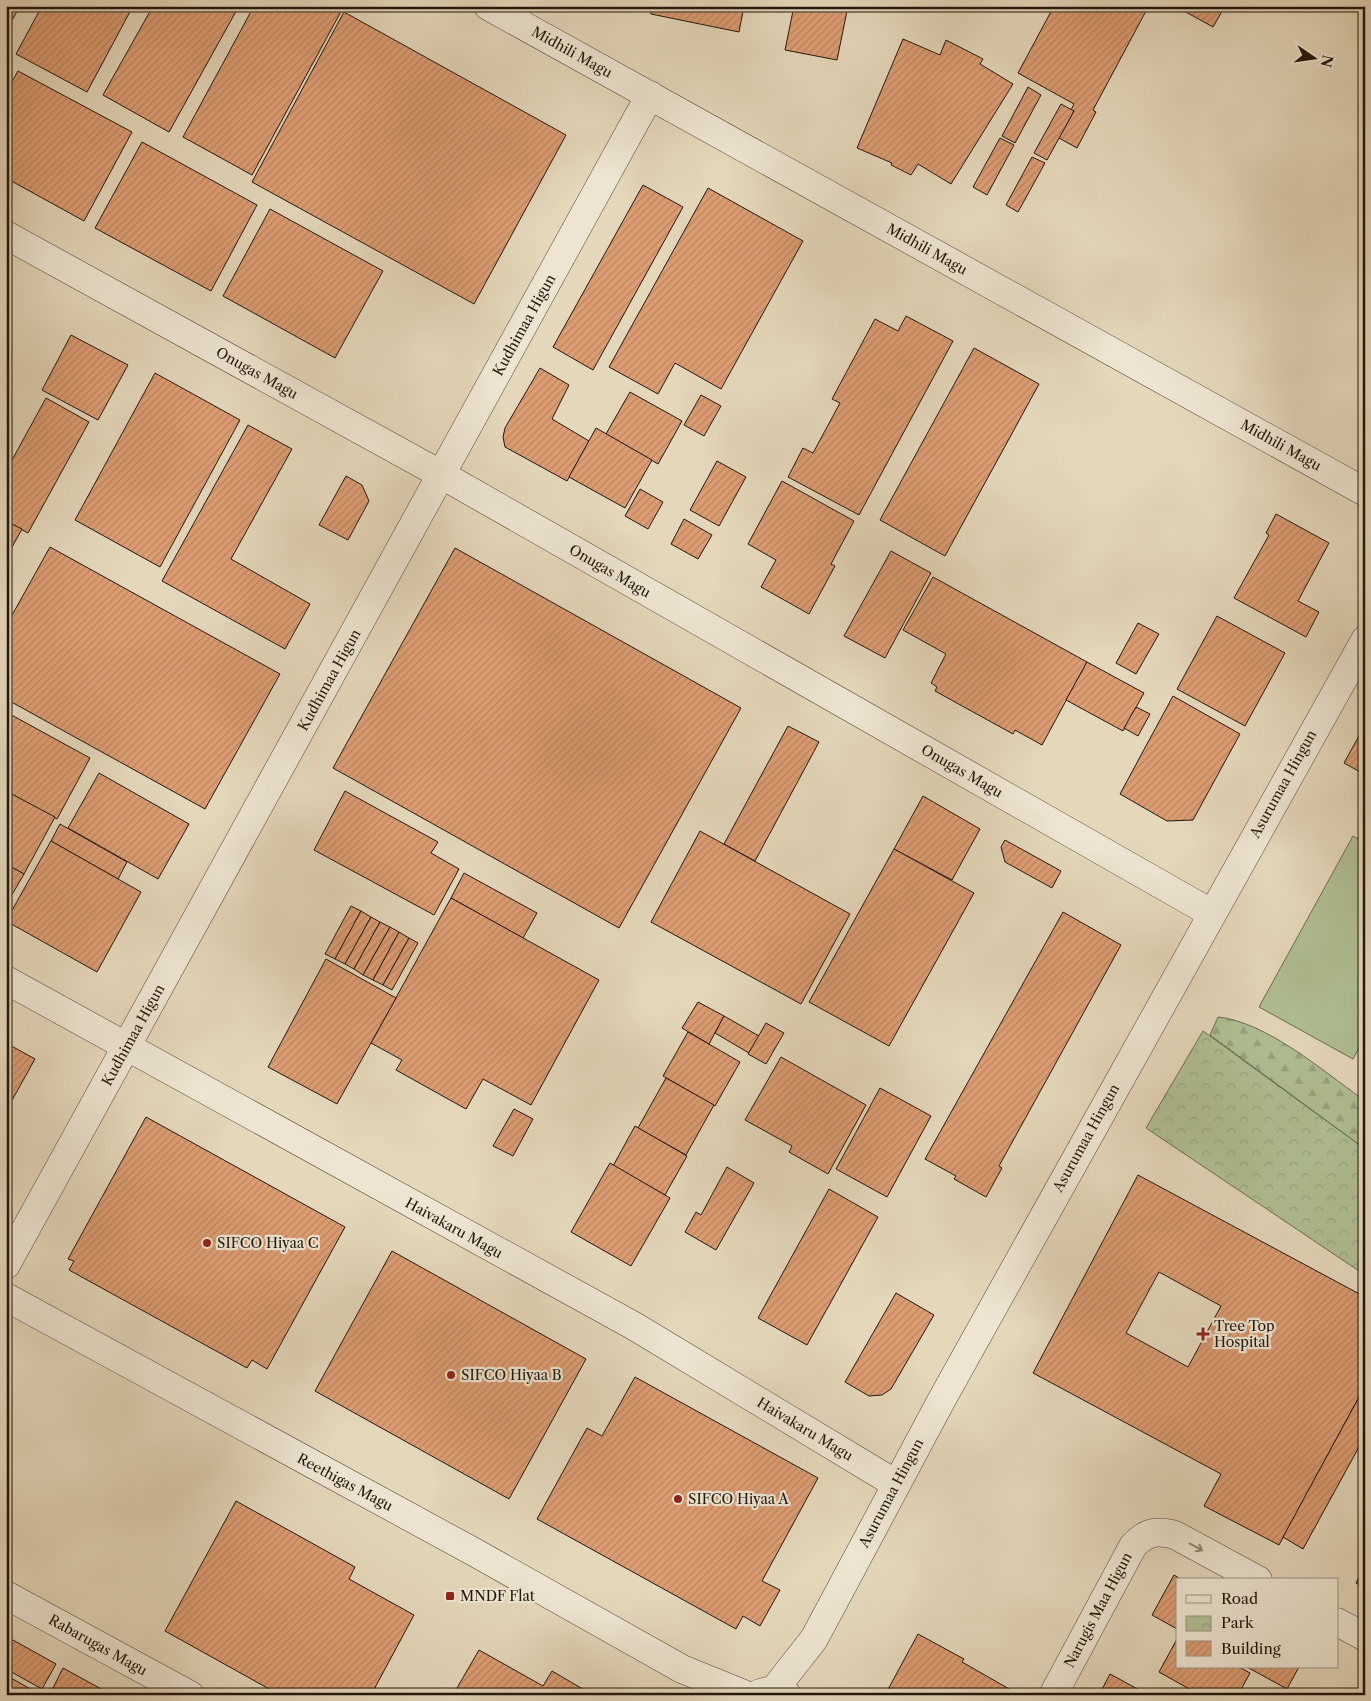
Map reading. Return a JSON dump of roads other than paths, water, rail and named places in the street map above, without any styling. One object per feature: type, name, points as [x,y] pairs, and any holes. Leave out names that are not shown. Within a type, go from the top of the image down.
[{"type":"street","name":"Midhili Magu","points":[[488,6],[1365,492]]},
{"type":"street","name":"Kudhimaa Higun","points":[[6,1265],[650,95]]},
{"type":"street","name":"Onugas Magu","points":[[6,235],[442,475],[1211,913]]},
{"type":"street","name":"Asurumaa Hingun","points":[[778,1694],[814,1639],[896,1484],[1211,913],[1365,640]]},
{"type":"street","name":"Haivakaru Magu","points":[[6,980],[634,1326],[896,1484]]},
{"type":"street","name":"Reethigas Magu","points":[[6,1297],[466,1547],[682,1670],[746,1695]]},
{"type":"street","name":"Narugis Maa Higun","points":[[1053,1695],[1133,1546],[1141,1537],[1151,1532],[1175,1535],[1254,1578]]},
{"type":"street","name":"Rabarugas Magu","points":[[6,1594],[161,1688],[190,1695]]},
{"type":"street","points":[[1338,1623],[1365,1637]]},
{"type":"street","name":"Reethigas Magu","points":[[682,1670],[711,1695]]},
{"type":"place","name":"SIFCO Hiyaa C","points":[[207,1243]]},
{"type":"place","name":"Tree Top Hospital","points":[[1203,1334]]},
{"type":"place","name":"SIFCO Hiyaa B","points":[[451,1375]]},
{"type":"place","name":"SIFCO Hiyaa A","points":[[678,1499]]},
{"type":"place","name":"MNDF Flat","points":[[450,1596]]}]
